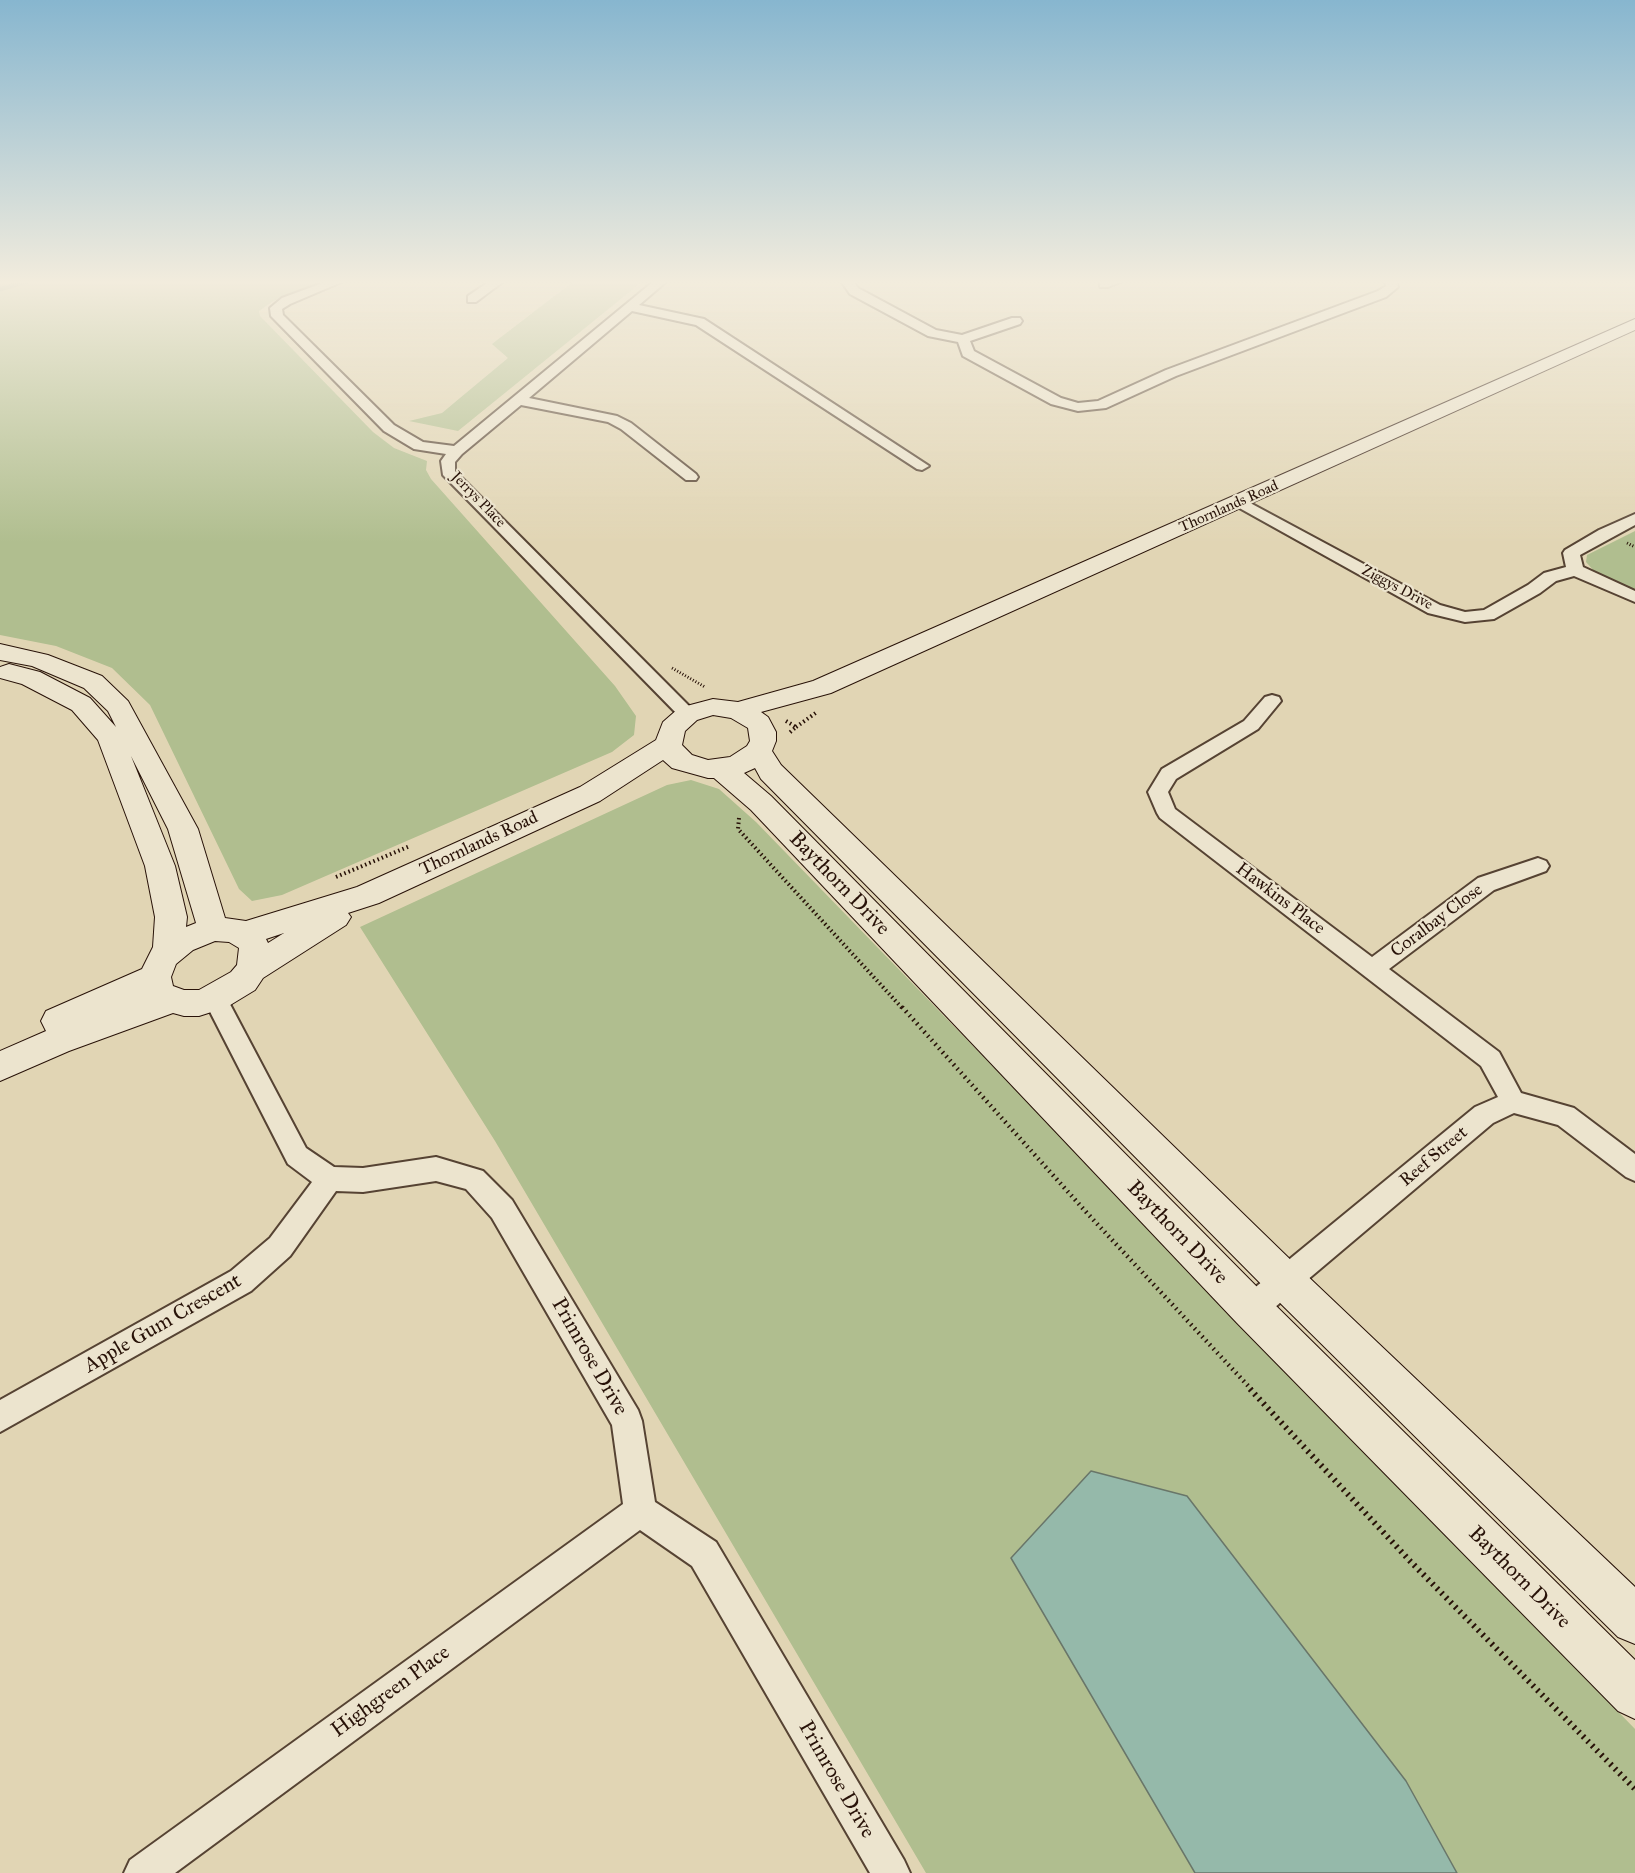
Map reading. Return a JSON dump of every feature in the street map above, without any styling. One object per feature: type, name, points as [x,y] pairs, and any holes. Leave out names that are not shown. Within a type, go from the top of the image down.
[{"type":"street","name":"Jerrys Place","points":[[329,368],[389,428],[419,446],[457,451]]},
{"type":"street","points":[[457,451],[556,368]]},
{"type":"street","points":[[772,368],[922,466]]},
{"type":"street","points":[[996,368],[1077,412],[1101,405],[1183,368]]},
{"type":"street","name":"Thornlands Road","points":[[244,934],[368,895],[590,794],[668,744],[672,728],[682,709],[738,710],[822,687],[1536,368]]},
{"type":"street","points":[[518,400],[612,419],[626,426],[691,477]]},
{"type":"street","name":"Jerrys Place","points":[[457,451],[448,461],[448,472],[682,709]]},
{"type":"street","name":"Ziggys Drive","points":[[1239,502],[1434,609],[1465,617],[1488,615],[1534,589],[1550,577],[1575,570]]},
{"type":"street","points":[[1635,519],[1605,532],[1571,553],[1575,570],[1635,597]]},
{"type":"street","points":[[0,652],[39,660],[93,682],[119,707],[183,829],[213,929]]},
{"type":"street","points":[[0,669],[31,678],[81,704],[110,737],[160,866],[171,917],[165,976],[184,1004],[199,1003],[215,998],[236,986],[252,969],[255,949],[251,940],[235,930],[213,929],[197,933],[165,976],[57,1041],[0,1067]]},
{"type":"street","name":"Thornlands Road","points":[[590,794],[708,768],[743,763],[822,687]]},
{"type":"street","name":"Hawkins Place","points":[[1272,701],[1251,725],[1169,774],[1158,792],[1167,813],[1490,1059],[1513,1102]]},
{"type":"street","points":[[738,710],[759,723],[770,735]]},
{"type":"street","name":"Baythorn Drive","points":[[770,735],[771,772],[1285,1281],[1635,1620]]},
{"type":"street","points":[[668,744],[673,754],[682,762],[708,768]]},
{"type":"street","name":"Baythorn Drive","points":[[708,768],[761,803],[1251,1309],[1635,1694]]},
{"type":"street","name":"Coralbay Close","points":[[1373,969],[1486,884],[1538,866]]},
{"type":"street","name":"Thornlands Road","points":[[252,969],[368,895]]},
{"type":"street","points":[[0,1047],[165,976]]},
{"type":"street","points":[[215,998],[297,1156],[329,1179]]},
{"type":"street","points":[[1513,1102],[1565,1116],[1635,1169]]},
{"type":"street","name":"Reef Street","points":[[1251,1309],[1485,1115],[1513,1102]]},
{"type":"street","name":"Primrose Drive","points":[[329,1179],[363,1180],[436,1169],[474,1179],[502,1209],[627,1421],[640,1510],[704,1554],[891,1873]]},
{"type":"street","name":"Apple Gum Crescent","points":[[0,1417],[241,1281],[280,1247],[329,1179]]},
{"type":"street","name":"Highgreen Place","points":[[143,1873],[640,1510]]},
{"type":"path","points":[[664,663],[708,689],[682,709]]},
{"type":"path","points":[[761,803],[739,815],[738,829],[1087,1213],[1410,1561],[1635,1789]]},
{"type":"path","points":[[334,878],[411,845]]},
{"type":"shaded area","points":[[0,368],[311,368],[373,432],[394,448],[427,461],[426,470],[431,479],[615,686],[636,716],[634,735],[612,752],[282,895],[252,901],[239,889],[150,705],[112,668],[56,646],[0,635]]},
{"type":"shaded area","points":[[496,368],[535,368],[458,431],[409,421],[442,413]]},
{"type":"shaded area","points":[[1635,531],[1635,590],[1595,572],[1586,562],[1587,555]]},
{"type":"shaded area","points":[[691,780],[719,789],[756,822],[1635,1729],[1635,1873],[1457,1873],[1406,1781],[1012,1559],[1195,1873],[926,1873],[495,1141],[360,927],[667,785]]},
{"type":"shaded area","points":[[1091,1471],[1187,1496],[1406,1781],[1457,1873],[1195,1873],[1011,1558]]}]
